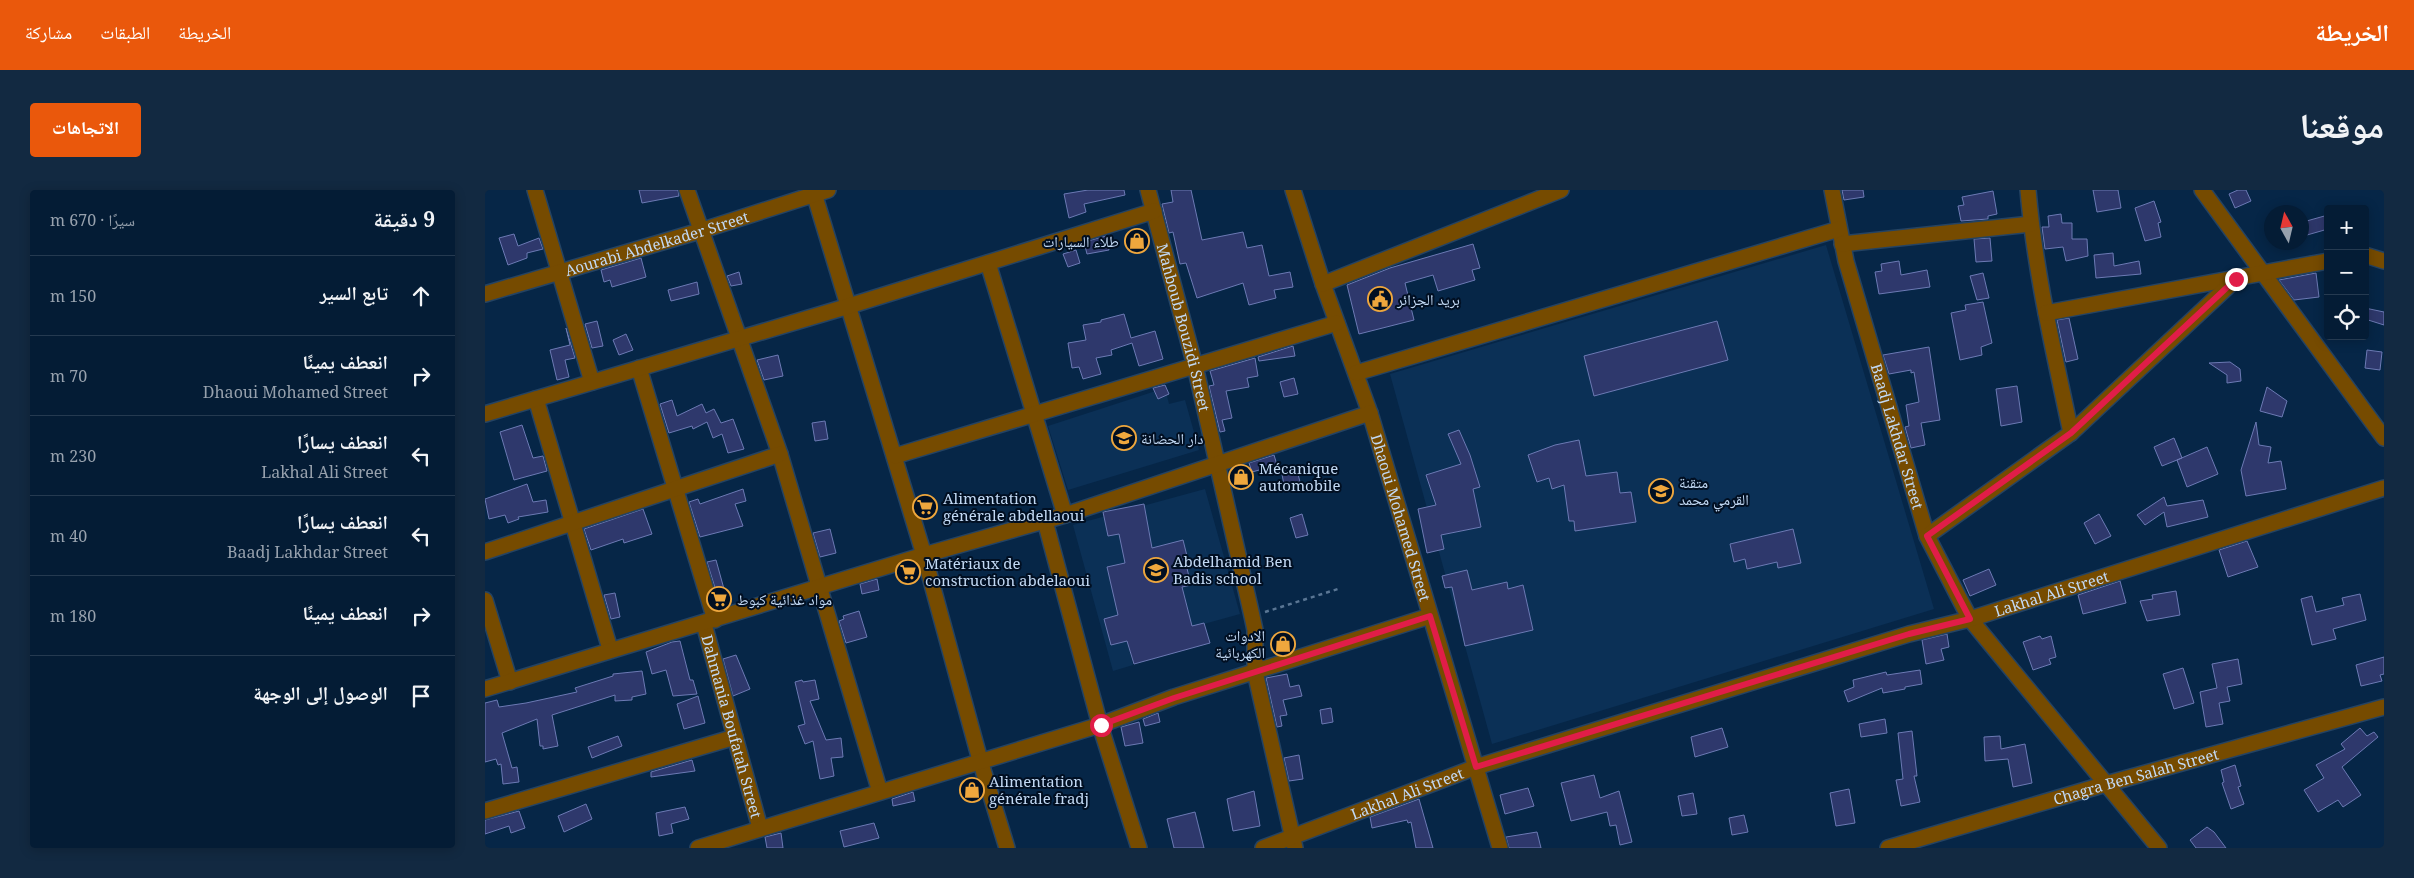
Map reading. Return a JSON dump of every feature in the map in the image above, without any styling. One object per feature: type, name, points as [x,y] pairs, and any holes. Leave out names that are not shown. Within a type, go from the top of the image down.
[{"type":"street","points":[[535,190],[592,382]]},
{"type":"street","points":[[687,190],[780,454],[821,587],[880,792]]},
{"type":"street","name":"Mahboub Bouzidi Street","points":[[1148,190],[1195,366],[1252,616],[1255,630],[1255,672],[1294,842]]},
{"type":"street","name":"Dhaoui Mohamed Street","points":[[1293,190],[1323,284],[1370,413],[1500,848]]},
{"type":"street","points":[[1323,284],[1561,190]]},
{"type":"street","name":"Baadj Lakhdar Street","points":[[1832,190],[1840,237],[1927,536],[1970,619],[2159,848]]},
{"type":"street","points":[[2028,190],[2031,224],[2046,313],[2071,433]]},
{"type":"street","points":[[2202,190],[2384,438]]},
{"type":"street","points":[[819,191],[849,306],[924,555],[980,760],[1007,848]]},
{"type":"street","name":"Aourabi Abdelkader Street","points":[[485,294],[700,231],[819,191]]},
{"type":"street","points":[[485,414],[849,306],[1154,211]]},
{"type":"street","points":[[1356,373],[1840,237],[2031,224]]},
{"type":"street","points":[[2369,254],[2384,249]]},
{"type":"street","points":[[2369,256],[2384,261]]},
{"type":"street","points":[[2046,313],[2324,262]]},
{"type":"street","points":[[988,263],[1065,515]]},
{"type":"street","points":[[1927,536],[2071,433],[2236,279]]},
{"type":"street","points":[[895,456],[1337,323]]},
{"type":"street","name":"Dahmania Boufatah Street","points":[[639,368],[675,487],[709,622],[735,737],[760,828]]},
{"type":"street","points":[[536,399],[610,649]]},
{"type":"street","points":[[485,689],[610,649],[709,622],[924,555],[1045,522],[1217,466],[1370,413]]},
{"type":"street","points":[[485,552],[573,524],[675,487],[780,454]]},
{"type":"street","name":"Lakhal Ali Street","points":[[1263,848],[1294,842],[1476,767],[1909,634],[1970,619],[2384,488]]},
{"type":"street","points":[[1045,522],[1101,725],[1139,848]]},
{"type":"street","points":[[485,600],[510,682]]},
{"type":"street","points":[[698,848],[742,841],[760,828],[1101,725],[1174,698],[1430,616]]},
{"type":"street","name":"Chagra Ben Salah Street","points":[[1889,848],[2106,784],[2384,707]]},
{"type":"street","points":[[485,811],[735,737]]},
{"type":"path","points":[[1252,616],[1338,589]]},
{"type":"shaded area","name":"متقنة القرمي محمد","points":[[1826,245],[1934,609],[1492,744],[1390,374]]},
{"type":"shaded area","name":"دار الحضانة","points":[[1165,388],[1169,404],[1185,400],[1199,450],[1068,490],[1048,426]]},
{"type":"shaded area","name":"Abdelhamid Ben Badis school","points":[[1205,489],[1240,614],[1128,645],[1133,665],[1113,671],[1073,525]]},
{"type":"building","points":[[639,190],[678,190],[679,196],[642,203]]},
{"type":"building","points":[[1088,190],[1124,190],[1125,195],[1084,204],[1086,212],[1069,218],[1064,194]]},
{"type":"building","points":[[1171,190],[1191,190],[1202,240],[1243,232],[1247,248],[1262,245],[1269,276],[1290,272],[1293,287],[1274,290],[1276,298],[1249,305],[1243,283],[1197,298],[1186,263],[1180,264],[1173,232],[1169,233],[1162,204],[1173,202]]},
{"type":"building","points":[[1842,190],[1863,190],[1864,197],[1844,200]]},
{"type":"building","points":[[2093,190],[2118,190],[2121,208],[2097,212]]},
{"type":"building","points":[[2238,190],[2246,190],[2251,201],[2235,208],[2229,194]]},
{"type":"building","points":[[1993,191],[1997,214],[1988,216],[1988,219],[1961,221],[1958,206],[1964,205],[1962,197]]},
{"type":"building","points":[[2154,201],[2161,222],[2158,223],[2161,237],[2145,241],[2135,208]]},
{"type":"building","points":[[2061,214],[2062,223],[2072,223],[2072,239],[2087,239],[2088,256],[2066,261],[2063,247],[2045,249],[2042,227],[2049,227],[2048,216]]},
{"type":"building","points":[[2324,216],[2324,230],[2309,234],[2309,220]]},
{"type":"building","points":[[514,234],[518,246],[539,238],[543,249],[527,253],[527,258],[508,265],[499,238]]},
{"type":"building","points":[[1106,236],[1109,250],[1087,254],[1084,242]]},
{"type":"building","points":[[1990,238],[1992,261],[1976,262],[1974,239]]},
{"type":"building","points":[[1473,244],[1480,268],[1472,270],[1475,280],[1438,291],[1433,275],[1405,283],[1414,320],[1359,334],[1347,285],[1390,268]]},
{"type":"building","points":[[1076,250],[1080,263],[1068,267],[1063,254]]},
{"type":"building","points":[[2113,253],[2114,266],[2139,261],[2141,274],[2096,278],[2094,255]]},
{"type":"building","points":[[641,258],[646,277],[612,287],[610,280],[604,282],[601,270]]},
{"type":"building","points":[[1899,261],[1901,275],[1927,270],[1930,287],[1879,294],[1875,272],[1882,271],[1881,264]]},
{"type":"building","points":[[739,272],[742,284],[731,286],[727,276]]},
{"type":"building","points":[[1983,273],[1989,298],[1977,300],[1970,276]]},
{"type":"building","points":[[2316,273],[2319,297],[2294,300],[2279,280]]},
{"type":"building","points":[[697,282],[699,294],[671,301],[668,290]]},
{"type":"building","points":[[1983,302],[1992,343],[1981,347],[1982,355],[1960,360],[1951,313],[1966,310],[1965,305]]},
{"type":"building","points":[[2369,309],[2384,312],[2384,325],[2369,320]]},
{"type":"building","points":[[1124,314],[1131,338],[1155,331],[1163,359],[1139,366],[1132,343],[1111,350],[1112,355],[1096,358],[1101,374],[1083,379],[1079,367],[1072,368],[1068,343],[1086,340],[1083,325],[1101,322],[1101,320]]},
{"type":"building","points":[[2069,318],[2078,359],[2066,362],[2057,320]]},
{"type":"building","points":[[597,321],[603,346],[592,348],[585,324]]},
{"type":"building","points":[[1717,321],[1728,360],[1594,396],[1584,356]]},
{"type":"building","points":[[566,328],[575,358],[565,360],[569,377],[557,380],[550,350],[570,345]]},
{"type":"building","points":[[626,334],[633,350],[619,355],[613,340]]},
{"type":"building","points":[[1293,346],[1295,356],[1259,361],[1258,357]]},
{"type":"building","points":[[1929,347],[1940,420],[1921,423],[1925,445],[1911,448],[1905,427],[1909,426],[1906,405],[1919,402],[1914,372],[1911,373],[1911,370],[1889,374],[1883,355]]},
{"type":"building","points":[[2367,350],[2382,352],[2380,370],[2365,368]]},
{"type":"building","points":[[778,355],[783,376],[764,380],[757,360]]},
{"type":"building","points":[[1255,358],[1258,376],[1247,378],[1249,387],[1226,391],[1232,418],[1222,420],[1225,431],[1220,432],[1209,386],[1214,385],[1210,371]]},
{"type":"building","points":[[2230,362],[2240,369],[2241,381],[2227,383],[2227,375],[2209,363]]},
{"type":"building","points":[[1294,378],[1298,394],[1284,397],[1280,382]]},
{"type":"building","points":[[1165,385],[1169,394],[1158,399],[1153,388]]},
{"type":"building","points":[[2017,386],[2022,422],[2001,426],[1996,389]]},
{"type":"building","points":[[2267,387],[2287,401],[2282,417],[2260,411]]},
{"type":"building","points":[[672,400],[677,416],[702,404],[706,413],[714,409],[721,423],[733,419],[744,449],[728,453],[722,434],[713,438],[707,422],[693,429],[692,426],[669,433],[660,404]]},
{"type":"building","points":[[825,421],[828,439],[815,441],[812,423]]},
{"type":"building","points":[[2256,422],[2259,445],[2271,447],[2268,463],[2281,461],[2286,489],[2246,496],[2241,470]]},
{"type":"building","points":[[522,425],[533,458],[543,456],[547,471],[514,480],[500,432]]},
{"type":"building","points":[[1459,430],[1470,455],[1480,487],[1473,489],[1481,527],[1441,535],[1444,549],[1427,553],[1418,509],[1436,505],[1426,475],[1461,464],[1448,434]]},
{"type":"building","points":[[2174,438],[2182,458],[2162,466],[2154,447]]},
{"type":"building","points":[[1579,440],[1586,476],[1617,472],[1620,493],[1631,492],[1636,522],[1575,531],[1574,521],[1569,521],[1564,485],[1552,489],[1549,478],[1537,482],[1528,455],[1555,445]]},
{"type":"building","points":[[2207,447],[2218,474],[2187,487],[2177,460]]},
{"type":"building","points":[[1274,455],[1277,465],[1252,472],[1249,463]]},
{"type":"building","points":[[1296,466],[1300,482],[1284,485],[1281,469]]},
{"type":"building","points":[[527,484],[533,502],[546,500],[548,512],[518,517],[519,519],[508,523],[505,515],[489,519],[485,499]]},
{"type":"building","points":[[743,489],[746,501],[735,504],[743,526],[700,537],[689,502],[698,499],[700,504]]},
{"type":"building","points":[[2164,497],[2167,506],[2203,500],[2208,517],[2167,527],[2164,512],[2145,525],[2137,515]]},
{"type":"building","points":[[1144,504],[1152,548],[1183,540],[1187,556],[1184,556],[1191,585],[1182,587],[1192,626],[1204,623],[1210,643],[1134,664],[1127,641],[1111,645],[1104,619],[1118,615],[1107,567],[1125,563],[1119,534],[1108,536],[1103,512]]},
{"type":"building","points":[[643,509],[652,534],[624,543],[623,539],[591,550],[584,529]]},
{"type":"building","points":[[1302,514],[1308,535],[1296,538],[1290,518]]},
{"type":"building","points":[[2099,514],[2111,536],[2095,544],[2084,523]]},
{"type":"building","points":[[830,529],[836,553],[820,557],[813,533]]},
{"type":"building","points":[[1793,529],[1801,563],[1778,568],[1777,562],[1747,569],[1745,559],[1734,562],[1730,544]]},
{"type":"building","points":[[2247,541],[2258,567],[2228,577],[2219,550]]},
{"type":"building","points":[[716,560],[724,589],[716,591],[707,562]]},
{"type":"building","points":[[1989,569],[1996,585],[1970,596],[1963,580]]},
{"type":"building","points":[[1467,570],[1472,590],[1507,582],[1508,589],[1523,585],[1533,630],[1465,646],[1452,587],[1445,588],[1442,576]]},
{"type":"building","points":[[877,579],[879,590],[862,594],[860,584]]},
{"type":"building","points":[[2120,581],[2126,603],[2083,614],[2078,595]]},
{"type":"building","points":[[2176,591],[2180,615],[2147,621],[2140,601],[2153,599],[2152,595]]},
{"type":"building","points":[[615,593],[620,617],[611,619],[604,595]]},
{"type":"building","points":[[2360,594],[2366,620],[2333,629],[2336,639],[2312,645],[2301,599],[2312,596],[2316,612],[2344,605],[2342,598]]},
{"type":"building","points":[[859,611],[867,637],[846,643],[839,621],[844,619],[843,616]]},
{"type":"building","points":[[1947,634],[1949,647],[1941,649],[1944,660],[1926,664],[1922,640]]},
{"type":"building","points":[[2040,636],[2042,639],[2051,636],[2056,657],[2049,659],[2051,664],[2033,670],[2023,642]]},
{"type":"building","points":[[680,641],[690,680],[693,680],[697,694],[673,696],[666,670],[652,674],[646,652],[672,642]]},
{"type":"building","points":[[736,655],[750,689],[733,696],[723,659]]},
{"type":"building","points":[[2384,657],[2384,674],[2380,675],[2382,681],[2361,686],[2356,665]]},
{"type":"building","points":[[2238,659],[2242,684],[2227,687],[2230,701],[2219,703],[2223,724],[2206,727],[2200,692],[2217,688],[2212,664]]},
{"type":"building","points":[[2183,668],[2194,703],[2174,709],[2163,674]]},
{"type":"building","points":[[1920,670],[1922,684],[1905,687],[1905,689],[1883,693],[1882,688],[1848,702],[1844,691],[1854,687],[1853,680],[1886,672],[1887,675]]},
{"type":"building","points":[[642,671],[646,694],[632,697],[632,700],[615,701],[615,695],[552,715],[558,746],[543,749],[543,746],[540,746],[537,719],[502,733],[512,768],[517,767],[519,782],[503,784],[501,764],[498,765],[496,759],[485,762],[485,703],[497,700],[499,707],[526,703],[577,692],[575,688],[613,676],[613,674]]},
{"type":"building","points":[[1287,674],[1290,687],[1299,685],[1302,696],[1283,700],[1287,715],[1280,716],[1282,726],[1277,727],[1266,678]]},
{"type":"building","points":[[802,680],[803,682],[815,680],[819,699],[810,701],[826,740],[841,738],[843,757],[831,758],[834,776],[820,779],[813,741],[805,744],[798,726],[805,724],[795,682]]},
{"type":"building","points":[[698,696],[705,723],[684,729],[677,704]]},
{"type":"building","points":[[1331,708],[1333,722],[1322,724],[1320,710]]},
{"type":"building","points":[[1158,713],[1160,722],[1145,726],[1143,719]]},
{"type":"building","points":[[1885,719],[1887,733],[1861,737],[1859,724]]},
{"type":"building","points":[[1139,722],[1143,743],[1125,746],[1121,727]]},
{"type":"building","points":[[1722,728],[1728,747],[1695,757],[1691,737]]},
{"type":"building","points":[[2360,728],[2367,736],[2374,732],[2378,737],[2342,767],[2361,795],[2343,807],[2338,800],[2318,812],[2304,790],[2324,778],[2316,765],[2345,749],[2341,744]]},
{"type":"building","points":[[1912,731],[1917,776],[1914,776],[1920,802],[1901,806],[1896,780],[1903,779],[1898,733]]},
{"type":"building","points":[[618,736],[622,746],[592,758],[588,747]]},
{"type":"building","points":[[2000,736],[2001,749],[2025,744],[2032,783],[2013,787],[2008,759],[1985,761],[1984,737]]},
{"type":"building","points":[[1299,755],[1303,779],[1289,781],[1284,758]]},
{"type":"building","points":[[692,760],[695,771],[651,777],[651,772]]},
{"type":"building","points":[[2235,765],[2241,786],[2238,787],[2244,804],[2231,809],[2222,783],[2224,782],[2221,770]]},
{"type":"building","points":[[1594,775],[1600,798],[1619,791],[1632,842],[1620,845],[1616,825],[1610,826],[1607,812],[1571,821],[1561,783]]},
{"type":"building","points":[[1528,788],[1534,806],[1505,814],[1500,795]]},
{"type":"building","points":[[1849,789],[1855,823],[1836,826],[1830,793]]},
{"type":"building","points":[[1254,791],[1260,826],[1233,831],[1227,799]]},
{"type":"building","points":[[913,792],[915,801],[893,806],[892,799]]},
{"type":"building","points":[[1693,793],[1697,814],[1682,816],[1678,796]]},
{"type":"building","points":[[1419,799],[1433,848],[1416,848],[1411,822],[1408,823],[1407,820],[1372,828],[1370,817]]},
{"type":"building","points":[[586,804],[592,819],[564,832],[558,816]]},
{"type":"building","points":[[685,807],[689,819],[671,824],[673,833],[659,836],[656,813]]},
{"type":"building","points":[[519,811],[525,828],[511,833],[509,826],[485,834],[485,820]]},
{"type":"building","points":[[1195,812],[1204,848],[1174,848],[1167,819]]},
{"type":"building","points":[[1744,815],[1748,832],[1732,835],[1729,818]]},
{"type":"building","points":[[874,823],[879,838],[844,847],[840,831]]},
{"type":"building","points":[[2207,827],[2214,832],[2226,848],[2196,848],[2190,840]]},
{"type":"building","points":[[1537,832],[1541,848],[1509,848],[1506,837]]},
{"type":"building","points":[[781,833],[783,848],[767,848],[765,837]]},
{"type":"place","name":"طلاء السيارات","points":[[1137,241]]},
{"type":"place","name":"بريد الجزائر","points":[[1380,299]]},
{"type":"place","name":"دار الحضانة","points":[[1124,438]]},
{"type":"place","name":"Mécanique automobile","points":[[1241,477]]},
{"type":"place","name":"متقنة القرمي محمد","points":[[1661,491]]},
{"type":"place","name":"Alimentation générale abdellaoui","points":[[925,507]]},
{"type":"place","name":"Abdelhamid Ben Badis school","points":[[1156,570]]},
{"type":"place","name":"Matériaux de construction abdelaoui","points":[[908,572]]},
{"type":"place","name":"مواد غذائية كبوط","points":[[719,599]]},
{"type":"place","name":"الادوات الكهربائية","points":[[1283,644]]},
{"type":"place","name":"Alimentation générale fradj","points":[[972,790]]},
{"type":"route","points":[[1101,725],[1174,698],[1430,616],[1476,767],[1909,634],[1970,619],[1927,536],[2071,433],[2236,279]]}]
